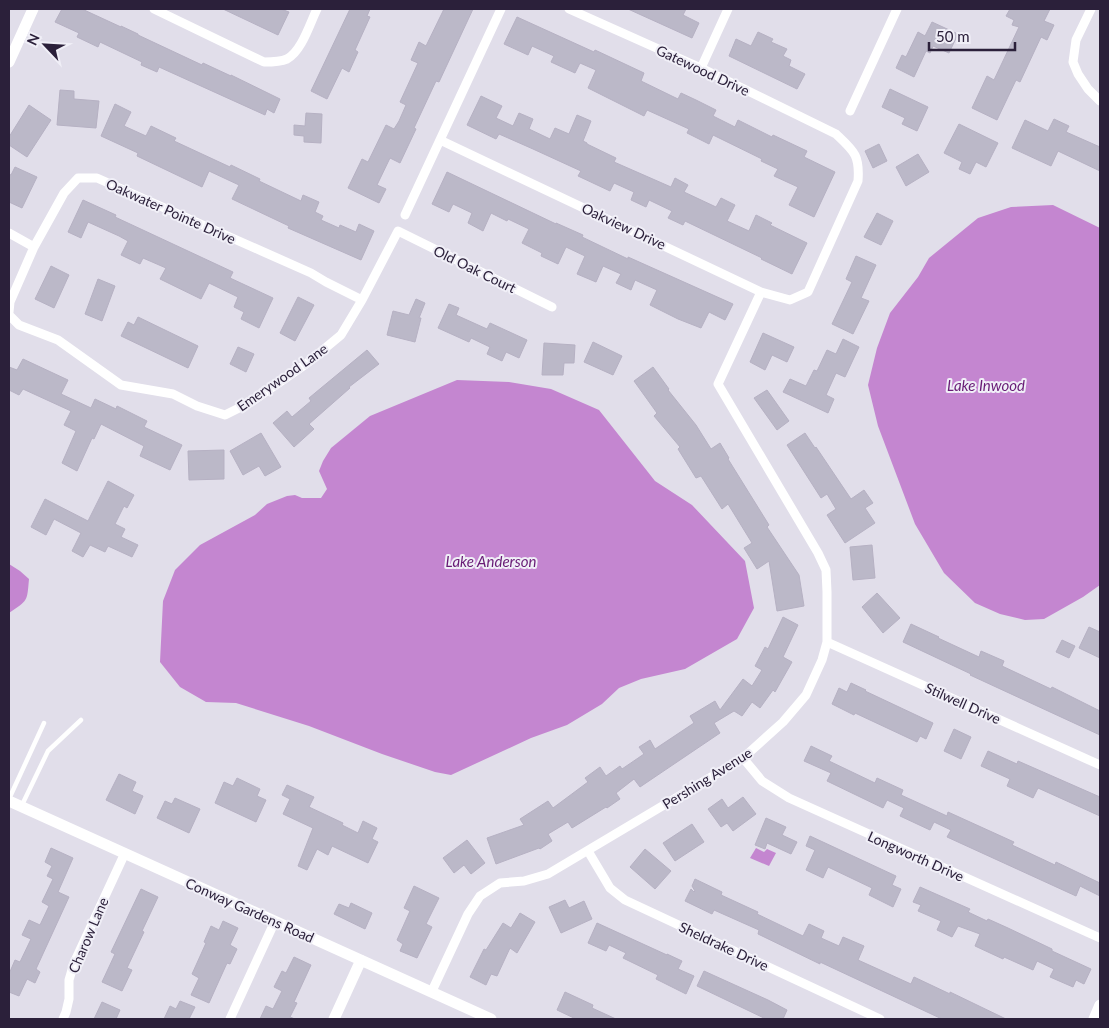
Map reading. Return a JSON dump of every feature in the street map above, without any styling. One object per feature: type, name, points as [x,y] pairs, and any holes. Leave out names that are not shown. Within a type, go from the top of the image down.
[{"type":"street","points":[[9,62],[33,9]]},
{"type":"street","points":[[154,9],[264,62],[275,62],[288,58],[298,49],[316,9]]},
{"type":"street","points":[[405,215],[501,9]]},
{"type":"street","name":"Gatewood Drive","points":[[569,9],[701,68],[836,134],[852,150],[859,166],[858,181],[808,292]]},
{"type":"street","points":[[701,68],[728,9]]},
{"type":"street","points":[[850,110],[898,9]]},
{"type":"street","points":[[1091,9],[1076,40],[1074,62],[1078,74],[1088,89],[1100,101]]},
{"type":"street","name":"Oakview Drive","points":[[440,140],[762,292],[790,300],[808,292]]},
{"type":"street","name":"Oakwater Pointe Drive","points":[[34,247],[64,193],[78,178],[97,178],[311,273],[362,300]]},
{"type":"street","name":"Emerywood Lane","points":[[34,247],[10,302],[9,313],[19,325],[58,340],[121,385],[173,394],[197,406],[224,416],[251,402],[306,364],[341,335],[362,300],[398,231]]},
{"type":"street","name":"Old Oak Court","points":[[398,231],[552,307]]},
{"type":"street","points":[[9,233],[34,247]]},
{"type":"street","name":"Pershing Avenue","points":[[432,991],[468,914],[480,896],[500,883],[524,881],[548,874],[743,758],[783,722],[806,695],[822,660],[827,642],[826,570],[818,553],[718,384],[762,292]]},
{"type":"street","name":"Stilwell Drive","points":[[827,642],[1100,765]]},
{"type":"street","name":"Longworth Drive","points":[[743,758],[762,781],[789,798],[1100,938]]},
{"type":"street","name":"Conway Gardens Road","points":[[9,800],[491,1019]]},
{"type":"street","name":"Sheldrake Drive","points":[[588,851],[610,888],[625,900],[880,1019]]},
{"type":"street","name":"Charow Lane","points":[[63,1019],[69,999],[69,980],[74,963],[125,853]]},
{"type":"street","points":[[230,1019],[275,921]]},
{"type":"street","points":[[334,1019],[360,960]]},
{"type":"street","points":[[1094,1019],[1100,1005]]},
{"type":"lane","points":[[22,806],[48,750],[81,720]]},
{"type":"lane","points":[[9,800],[44,722]]},
{"type":"water","name":"Lake Inwood","points":[[1053,205],[1100,228],[1100,585],[1044,619],[1025,620],[1000,614],[975,603],[944,573],[915,524],[878,426],[868,385],[877,348],[890,313],[918,277],[929,258],[978,218],[1011,207]]},
{"type":"water","name":"Lake Anderson","points":[[457,380],[509,382],[551,389],[599,410],[655,481],[692,505],[745,561],[754,608],[737,639],[685,669],[641,679],[619,688],[602,704],[567,725],[531,738],[451,775],[435,772],[309,726],[236,703],[206,702],[180,687],[160,662],[163,601],[175,570],[200,545],[255,515],[267,504],[295,495],[302,498],[321,498],[327,489],[319,471],[331,448],[370,416]]},
{"type":"water","points":[[9,564],[29,579],[25,600],[9,613]]},
{"type":"water","points":[[756,848],[764,852],[767,849],[776,853],[769,866],[750,858]]},
{"type":"building","points":[[62,9],[82,9],[202,65],[203,63],[231,75],[280,99],[274,113],[267,109],[265,115],[159,67],[157,72],[141,65],[142,62],[100,42],[98,47],[77,37],[79,33],[55,22]]},
{"type":"building","points":[[223,9],[281,9],[289,12],[278,35]]},
{"type":"building","points":[[350,9],[370,9],[367,16],[370,17],[355,50],[358,52],[349,72],[342,68],[327,99],[311,91]]},
{"type":"building","points":[[444,9],[473,9],[439,82],[436,81],[400,163],[390,158],[377,185],[386,189],[379,203],[348,188],[362,159],[368,162],[386,125],[394,129],[399,121],[406,105],[400,102],[418,63],[411,60],[419,42],[426,46]]},
{"type":"building","points":[[628,9],[686,9],[683,15],[699,23],[692,38]]},
{"type":"building","points":[[1010,9],[1050,9],[1044,21],[1054,25],[1047,40],[1041,37],[1020,82],[1016,80],[997,120],[972,108],[987,76],[994,80],[1019,27],[1012,25],[1014,20],[1006,16]]},
{"type":"building","points":[[517,17],[644,73],[641,81],[678,99],[681,93],[696,100],[716,110],[713,116],[735,127],[738,120],[772,137],[773,135],[807,151],[804,157],[835,172],[814,217],[789,205],[798,187],[774,176],[778,169],[761,161],[762,159],[713,135],[709,144],[687,133],[689,129],[647,110],[644,116],[588,88],[596,70],[580,63],[575,73],[551,62],[554,56],[532,46],[528,55],[504,44]]},
{"type":"building","points":[[932,22],[958,34],[949,53],[933,46],[930,53],[926,51],[914,77],[896,68],[902,55],[906,57],[918,32],[925,36]]},
{"type":"building","points":[[758,32],[773,39],[771,42],[787,49],[783,56],[791,60],[789,66],[805,74],[797,89],[729,56],[736,39],[751,46]]},
{"type":"building","points":[[890,89],[928,107],[917,131],[902,124],[905,118],[882,107]]},
{"type":"building","points":[[60,90],[74,91],[74,99],[99,101],[96,128],[57,125]]},
{"type":"building","points":[[481,96],[502,106],[496,118],[513,126],[519,113],[533,119],[529,129],[550,139],[555,128],[569,134],[577,115],[591,121],[583,141],[616,158],[614,162],[671,187],[675,178],[688,185],[684,192],[716,207],[721,198],[735,205],[727,221],[749,231],[756,215],[772,223],[770,225],[807,243],[792,274],[685,221],[683,225],[668,218],[672,211],[649,200],[646,207],[631,200],[634,192],[614,183],[610,191],[578,176],[581,171],[499,134],[496,139],[467,125]]},
{"type":"building","points":[[115,104],[131,112],[124,126],[146,136],[151,126],[176,138],[174,141],[230,167],[231,165],[301,201],[303,195],[319,202],[315,212],[323,216],[321,220],[339,228],[340,225],[356,232],[359,224],[374,231],[361,260],[288,228],[289,226],[232,199],[239,185],[209,171],[202,187],[137,156],[138,153],[101,136]]},
{"type":"building","points":[[29,105],[51,120],[27,157],[9,145],[9,137]]},
{"type":"building","points":[[306,113],[322,114],[321,143],[304,142],[304,136],[294,135],[294,125],[305,126]]},
{"type":"building","points":[[1054,119],[1069,126],[1066,132],[1100,147],[1100,171],[1058,151],[1051,166],[1012,148],[1025,120],[1048,131]]},
{"type":"building","points":[[959,124],[998,143],[986,167],[976,162],[970,174],[959,169],[962,162],[944,153]]},
{"type":"building","points":[[879,144],[887,161],[873,168],[865,151]]},
{"type":"building","points":[[918,154],[929,172],[906,186],[896,167]]},
{"type":"building","points":[[15,167],[37,177],[22,208],[9,202],[9,174],[11,175]]},
{"type":"building","points":[[447,172],[583,235],[582,237],[628,259],[628,257],[733,304],[725,320],[709,312],[701,328],[650,305],[657,290],[635,280],[631,290],[616,283],[621,274],[603,266],[596,282],[577,274],[585,256],[566,247],[558,264],[541,256],[542,253],[522,243],[529,229],[508,219],[507,221],[491,213],[483,231],[468,223],[472,213],[453,204],[449,212],[432,204]]},
{"type":"building","points":[[83,200],[233,272],[230,278],[273,298],[259,328],[241,319],[244,312],[234,307],[238,297],[209,283],[201,299],[160,279],[166,268],[143,258],[140,264],[121,255],[128,241],[119,236],[88,222],[81,238],[68,232]]},
{"type":"building","points":[[877,213],[893,221],[881,245],[864,237]]},
{"type":"building","points":[[856,256],[876,265],[861,298],[869,301],[853,334],[832,324],[852,282],[846,279]]},
{"type":"building","points":[[51,266],[69,275],[54,308],[35,299]]},
{"type":"building","points":[[98,279],[115,286],[102,321],[85,314]]},
{"type":"building","points":[[298,297],[314,305],[295,341],[280,333]]},
{"type":"building","points":[[416,299],[425,303],[419,318],[421,318],[415,342],[387,335],[393,311],[409,315]]},
{"type":"building","points":[[449,304],[459,308],[456,315],[487,329],[490,323],[527,340],[519,358],[506,352],[502,361],[487,354],[490,347],[471,338],[469,342],[438,328]]},
{"type":"building","points":[[138,317],[198,346],[188,368],[121,336],[128,322],[134,325]]},
{"type":"building","points":[[763,333],[794,347],[787,362],[772,355],[765,370],[750,362]]},
{"type":"building","points":[[843,339],[859,347],[845,377],[836,373],[826,395],[834,399],[828,413],[783,392],[790,379],[806,386],[814,370],[817,371],[827,350],[836,354]]},
{"type":"building","points":[[593,342],[622,356],[613,375],[584,362]]},
{"type":"building","points":[[544,343],[575,345],[574,363],[564,363],[563,375],[542,375]]},
{"type":"building","points":[[238,347],[254,354],[246,372],[230,364]]},
{"type":"building","points":[[367,350],[379,364],[349,387],[309,424],[314,429],[294,447],[273,423],[287,411],[292,417],[311,401],[309,398]]},
{"type":"building","points":[[23,359],[68,380],[61,394],[91,408],[95,399],[116,409],[117,406],[147,421],[144,427],[182,445],[170,470],[140,456],[144,446],[101,424],[94,439],[92,438],[77,471],[62,463],[76,431],[64,425],[71,411],[23,389],[19,395],[9,390],[9,367],[17,370]]},
{"type":"building","points":[[653,367],[668,390],[696,425],[711,449],[720,443],[769,525],[767,527],[799,575],[804,606],[777,611],[769,561],[757,569],[744,548],[752,543],[728,504],[722,509],[701,476],[696,478],[678,449],[680,447],[654,416],[657,413],[634,381]]},
{"type":"building","points":[[767,390],[789,421],[777,430],[754,398]]},
{"type":"building","points":[[261,433],[281,467],[265,476],[259,466],[243,475],[230,451]]},
{"type":"building","points":[[805,433],[851,499],[864,490],[873,503],[865,508],[875,523],[845,543],[827,515],[836,509],[827,494],[821,498],[787,445]]},
{"type":"building","points":[[224,450],[224,479],[189,480],[188,451]]},
{"type":"building","points":[[108,481],[134,495],[127,508],[124,506],[115,524],[125,529],[121,537],[138,545],[132,557],[108,546],[105,552],[90,545],[83,557],[72,551],[81,533],[54,519],[46,535],[31,527],[45,499],[88,521]]},
{"type":"building","points":[[872,545],[875,578],[853,580],[850,547]]},
{"type":"building","points":[[877,593],[900,618],[883,633],[862,607]]},
{"type":"building","points":[[783,617],[798,625],[783,657],[792,662],[775,692],[773,690],[760,708],[752,702],[742,716],[734,711],[714,723],[720,733],[640,787],[634,779],[616,793],[620,799],[607,808],[572,828],[568,822],[548,834],[552,841],[540,849],[496,864],[487,838],[524,825],[520,819],[548,801],[553,808],[588,782],[585,778],[600,767],[606,776],[620,766],[622,769],[644,754],[639,747],[650,740],[655,749],[694,723],[690,716],[715,701],[720,710],[743,679],[752,686],[762,670],[755,666],[765,647],[768,649]]},
{"type":"building","points":[[911,624],[979,657],[981,651],[1004,661],[1002,666],[1051,689],[1052,687],[1100,711],[1100,735],[903,642]]},
{"type":"building","points":[[1089,627],[1100,632],[1100,658],[1079,648]]},
{"type":"building","points":[[1062,640],[1075,646],[1069,658],[1056,652]]},
{"type":"building","points":[[851,683],[933,723],[926,739],[920,736],[917,742],[832,704],[839,688],[847,692]]},
{"type":"building","points":[[954,729],[971,737],[961,759],[944,751]]},
{"type":"building","points":[[811,746],[832,756],[829,761],[875,783],[877,778],[903,790],[901,795],[947,816],[948,812],[1014,842],[1012,845],[1055,865],[1056,862],[1100,883],[1100,896],[1080,886],[1076,896],[947,837],[951,830],[934,822],[930,830],[900,816],[904,808],[887,800],[883,808],[827,781],[831,773],[804,761]]},
{"type":"building","points":[[988,751],[1017,764],[1018,761],[1100,797],[1100,816],[1038,788],[1033,798],[1007,786],[1010,779],[981,766]]},
{"type":"building","points":[[119,774],[136,782],[132,791],[143,796],[135,814],[106,800]]},
{"type":"building","points":[[237,778],[260,789],[257,796],[266,800],[256,822],[215,803],[224,782],[233,786]]},
{"type":"building","points":[[287,785],[314,797],[309,807],[343,823],[342,825],[358,833],[363,821],[377,828],[372,839],[378,842],[368,863],[332,846],[328,855],[317,849],[307,870],[298,866],[313,828],[283,814],[290,799],[282,795]]},
{"type":"building","points":[[743,797],[756,814],[733,831],[727,823],[721,827],[708,809],[722,799],[728,808]]},
{"type":"building","points":[[175,798],[200,809],[189,833],[157,818],[165,801],[172,804]]},
{"type":"building","points":[[766,818],[786,827],[782,835],[797,842],[791,854],[767,843],[765,849],[755,845]]},
{"type":"building","points":[[692,824],[704,842],[675,861],[663,843]]},
{"type":"building","points":[[810,836],[896,876],[892,885],[901,889],[893,907],[869,895],[872,888],[828,867],[823,878],[806,870],[815,850],[806,846]]},
{"type":"building","points":[[467,840],[485,863],[471,874],[464,865],[454,873],[443,858]]},
{"type":"building","points":[[51,848],[73,858],[58,892],[69,897],[36,969],[40,972],[35,983],[27,979],[19,996],[9,992],[9,974],[15,960],[20,962],[31,939],[22,935],[29,920],[40,925],[49,906],[42,902],[53,879],[47,876],[52,866],[45,862]]},
{"type":"building","points":[[645,849],[671,871],[655,889],[630,867]]},
{"type":"building","points":[[695,879],[722,892],[721,895],[758,912],[757,914],[803,936],[809,924],[824,931],[821,938],[839,946],[843,937],[864,946],[858,960],[911,984],[914,977],[1006,1019],[942,1019],[758,934],[759,930],[714,910],[712,914],[685,901],[691,889],[695,891],[692,886]]},
{"type":"building","points":[[414,886],[439,898],[426,924],[432,927],[417,958],[400,951],[403,944],[397,940],[410,911],[404,908]]},
{"type":"building","points":[[920,887],[970,909],[968,912],[1008,928],[1091,969],[1084,984],[1076,980],[1073,987],[1050,977],[1054,969],[1037,961],[1033,970],[975,946],[980,934],[958,926],[952,937],[937,930],[941,921],[918,911],[921,905],[913,902]]},
{"type":"building","points":[[141,889],[158,897],[127,968],[132,970],[122,991],[102,982],[115,954],[111,952]]},
{"type":"building","points":[[565,900],[569,908],[584,901],[592,919],[561,933],[549,907]]},
{"type":"building","points":[[351,903],[372,913],[365,929],[334,914],[339,904],[349,908]]},
{"type":"building","points":[[520,913],[535,922],[517,953],[510,948],[497,976],[491,974],[486,985],[470,977],[484,949],[486,950],[503,923],[511,928]]},
{"type":"building","points":[[223,921],[238,928],[230,945],[237,949],[230,964],[227,963],[209,1003],[191,995],[199,978],[192,974],[206,943],[204,942],[211,926],[219,930]]},
{"type":"building","points":[[597,923],[682,961],[678,969],[694,976],[686,994],[656,979],[658,975],[623,958],[626,953],[609,945],[606,951],[588,943]]},
{"type":"building","points":[[294,957],[311,965],[294,1002],[297,1003],[290,1017],[295,1019],[260,1019],[266,1006],[273,1009],[282,991],[274,987],[282,971],[286,973]]},
{"type":"building","points":[[704,971],[787,1010],[783,1019],[766,1019],[697,986]]},
{"type":"building","points":[[565,992],[593,1005],[592,1008],[616,1019],[576,1019],[557,1010]]},
{"type":"building","points":[[180,1001],[195,1007],[189,1019],[164,1019],[170,1006],[176,1009]]},
{"type":"building","points":[[102,1002],[120,1010],[116,1019],[94,1019]]}]
